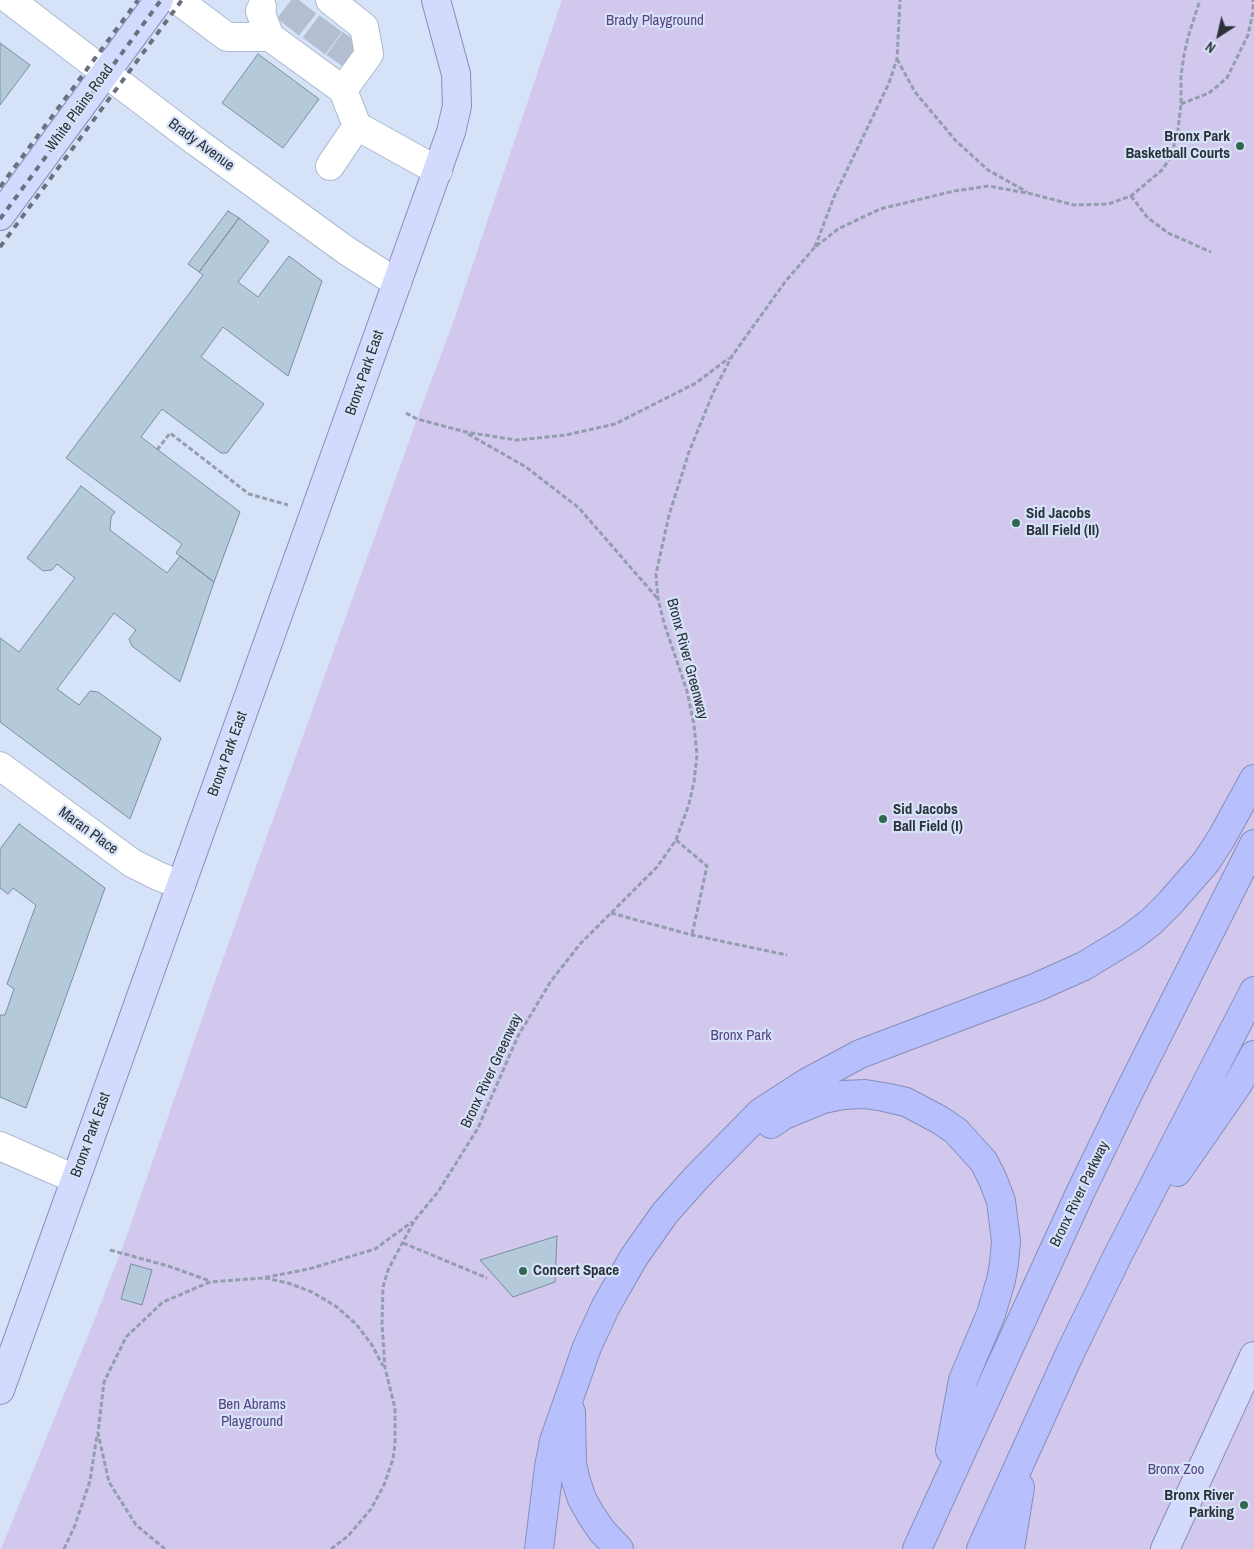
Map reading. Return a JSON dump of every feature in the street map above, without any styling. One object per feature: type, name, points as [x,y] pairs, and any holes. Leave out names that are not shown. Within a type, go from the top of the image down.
[{"type":"highway","points":[[539,1549],[554,1441],[593,1333],[619,1282],[664,1213],[697,1177],[761,1112],[806,1083],[860,1054],[1037,988],[1084,966],[1130,938],[1151,922],[1170,903],[1206,862],[1254,779]]},
{"type":"highway","name":"Bronx River Parkway","points":[[917,1547],[1033,1293],[1113,1125],[1254,844]]},
{"type":"highway","points":[[981,1549],[1070,1353],[1118,1255],[1254,991]]},
{"type":"highway","points":[[1118,1255],[1238,1084],[1254,1055]]},
{"type":"highway","points":[[697,1177],[784,1115],[823,1099],[844,1095],[864,1094],[884,1097],[906,1102],[923,1110],[956,1131],[984,1162],[993,1180],[1003,1210],[1006,1241],[1004,1264],[994,1306],[963,1380],[942,1494]]},
{"type":"highway","points":[[570,1394],[572,1464],[576,1481],[582,1499],[591,1514],[602,1531],[619,1549]]},
{"type":"highway","points":[[1010,1549],[1025,1453]]},
{"type":"main road","name":"White Plains Road","points":[[0,216],[159,0]]},
{"type":"main road","name":"Bronx Park East","points":[[0,1390],[316,513],[438,171],[455,118],[457,106],[456,74],[442,2]]},
{"type":"main road","points":[[1165,1549],[1254,1356]]},
{"type":"street","name":"Brady Avenue","points":[[10,0],[174,125],[339,245],[397,283]]},
{"type":"street","points":[[178,0],[227,37],[278,35]]},
{"type":"street","points":[[262,7],[260,10],[278,35],[309,53],[336,77],[357,126],[438,171]]},
{"type":"street","points":[[335,9],[361,31],[369,54],[336,77]]},
{"type":"street","points":[[330,166],[357,126]]},
{"type":"street","name":"Maran Place","points":[[0,766],[132,863],[158,876],[181,884]]},
{"type":"street","points":[[0,1146],[75,1178]]},
{"type":"path","points":[[814,248],[834,196],[889,83],[897,58],[900,0]]},
{"type":"path","name":"Bronx River Greenway","points":[[331,1549],[348,1536],[371,1509],[384,1486],[393,1459],[395,1408],[385,1368],[382,1323],[383,1287],[388,1270],[414,1221],[438,1192],[474,1135],[518,1036],[551,981],[580,944],[657,867],[676,840],[690,804],[697,755],[694,725],[687,692],[664,623],[658,598],[656,574],[671,506],[701,420],[732,356],[785,282],[814,248],[838,229],[880,210],[954,191],[989,186],[1032,194],[1074,205],[1108,204],[1131,196],[1162,170],[1171,157],[1178,130],[1184,56],[1200,0]]},
{"type":"path","points":[[1181,104],[1208,93],[1227,78],[1248,36],[1253,12],[1253,0]]},
{"type":"path","points":[[897,58],[915,92],[956,141],[988,170],[1032,194]]},
{"type":"path","points":[[1131,196],[1147,217],[1168,232],[1211,252]]},
{"type":"path","points":[[406,414],[417,419],[466,432],[516,440],[566,435],[615,424],[654,406],[696,383],[732,356]]},
{"type":"path","points":[[466,432],[526,467],[579,508],[658,598]]},
{"type":"path","points":[[157,450],[170,433],[249,494],[316,513]]},
{"type":"path","points":[[676,840],[707,866],[692,935]]},
{"type":"path","points":[[611,913],[692,935],[787,954]]},
{"type":"path","points":[[64,1549],[90,1481],[104,1382],[126,1337],[163,1302],[210,1282],[262,1278],[309,1269],[375,1249],[414,1221]]},
{"type":"path","points":[[402,1243],[488,1278]]},
{"type":"path","points":[[110,1250],[168,1266],[210,1282]]},
{"type":"path","points":[[262,1278],[288,1283],[312,1292],[337,1307],[356,1324],[372,1345],[385,1368]]},
{"type":"path","points":[[98,1433],[109,1482],[136,1525],[165,1549]]},
{"type":"green space","name":"Bronx Park","points":[[562,0],[1254,0],[1254,1549],[1,1549],[126,1238],[220,967],[454,320]]},
{"type":"building","points":[[0,43],[30,65],[0,105]]},
{"type":"building","points":[[258,54],[319,99],[283,148],[222,103]]},
{"type":"building","points":[[228,211],[239,218],[199,272],[188,264]]},
{"type":"building","points":[[239,218],[269,241],[238,282],[258,297],[289,256],[322,281],[288,376],[223,327],[201,357],[264,404],[227,453],[221,453],[162,409],[141,437],[240,512],[214,582],[176,553],[182,544],[66,458],[203,275],[199,272]]},
{"type":"building","points":[[81,486],[115,512],[111,517],[110,530],[167,573],[180,556],[214,582],[180,682],[132,646],[129,639],[136,630],[114,613],[57,689],[79,705],[90,691],[98,692],[161,738],[130,819],[0,722],[0,638],[19,652],[75,578],[57,564],[52,570],[43,571],[27,558]]},
{"type":"building","points":[[19,824],[105,888],[26,1108],[0,1097],[0,1015],[5,1015],[14,989],[7,984],[36,905],[13,888],[8,894],[0,888],[0,849]]},
{"type":"building","name":"Concert Space","points":[[557,1236],[555,1282],[513,1297],[480,1260]]},
{"type":"building","points":[[131,1264],[152,1270],[142,1305],[121,1299]]},
{"type":"tunnel","points":[[288,27],[309,0]]},
{"type":"tunnel","points":[[314,46],[335,18]]},
{"type":"tunnel","points":[[338,63],[358,35]]},
{"type":"railway","points":[[0,187],[138,0]]},
{"type":"railway","points":[[0,219],[161,0]]},
{"type":"railway","points":[[0,247],[182,0]]},
{"type":"place","name":"Bronx Park Basketball Courts","points":[[1240,146]]},
{"type":"place","name":"Sid Jacobs Ball Field (II)","points":[[1016,523]]},
{"type":"place","name":"Sid Jacobs Ball Field (I)","points":[[883,819]]},
{"type":"place","name":"Concert Space","points":[[523,1271]]},
{"type":"place","name":"Bronx River Parking","points":[[1244,1505]]},
{"type":"park label","name":"Brady Playground","points":[[655,21]]},
{"type":"park label","name":"Ben Abrams Playground","points":[[252,1414]]},
{"type":"park label","name":"Bronx Zoo","points":[[1176,1470]]}]
